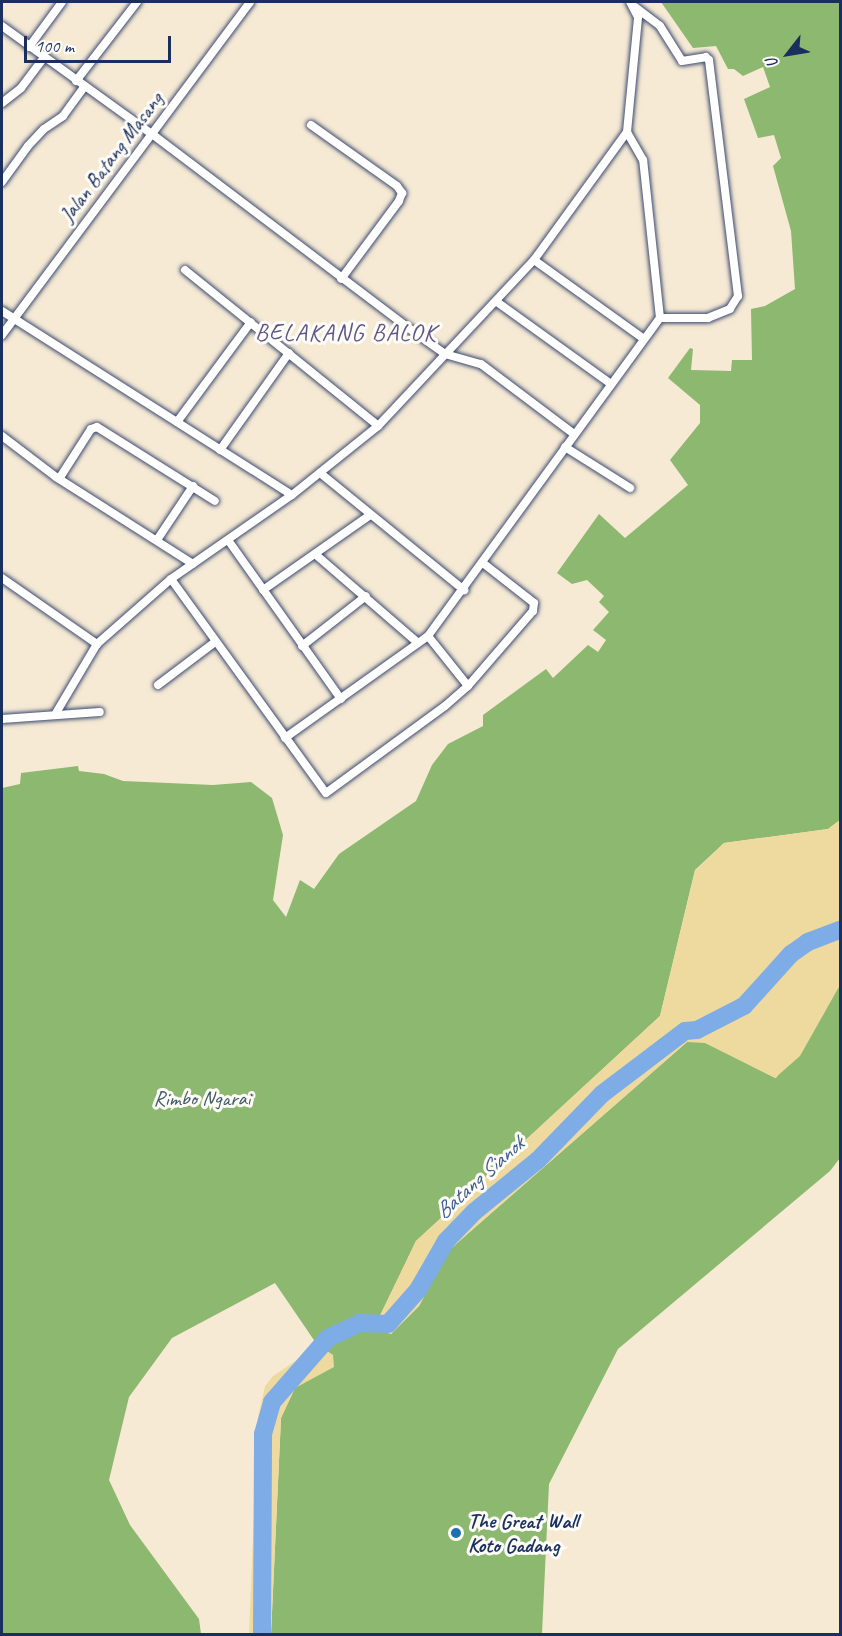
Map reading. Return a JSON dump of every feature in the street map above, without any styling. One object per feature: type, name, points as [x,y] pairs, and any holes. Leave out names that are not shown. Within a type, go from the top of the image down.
[{"type":"street","points":[[29,46],[62,2]]},
{"type":"street","points":[[76,81],[137,2]]},
{"type":"street","name":"Jalan Batang Masang","points":[[2,335],[250,2]]},
{"type":"street","points":[[56,713],[97,644],[171,579],[292,495],[378,426],[534,260],[627,132],[638,17],[633,4]]},
{"type":"street","points":[[633,4],[660,26],[682,61],[706,57],[710,60],[738,296],[730,309],[708,318],[660,318]]},
{"type":"street","points":[[2,26],[152,134],[340,279],[445,354],[482,364],[574,434]]},
{"type":"street","points":[[2,103],[21,88],[44,57]]},
{"type":"street","points":[[2,182],[28,146],[41,132],[63,116],[85,86]]},
{"type":"street","points":[[311,125],[397,186],[402,193],[399,201],[340,279]]},
{"type":"street","points":[[285,738],[428,636],[484,564],[574,434],[660,318],[644,160],[627,132]]},
{"type":"street","points":[[534,260],[644,339]]},
{"type":"street","points":[[185,270],[378,426]]},
{"type":"street","points":[[497,302],[611,384]]},
{"type":"street","points":[[2,311],[292,495]]},
{"type":"street","points":[[177,422],[251,322]]},
{"type":"street","points":[[220,450],[289,353]]},
{"type":"street","points":[[59,479],[92,429],[97,427],[216,501]]},
{"type":"street","points":[[2,436],[59,479],[193,564]]},
{"type":"street","points":[[565,447],[630,488]]},
{"type":"street","points":[[320,473],[464,590]]},
{"type":"street","points":[[157,540],[193,486]]},
{"type":"street","points":[[263,590],[370,515]]},
{"type":"street","points":[[228,540],[341,699]]},
{"type":"street","points":[[315,554],[418,643]]},
{"type":"street","points":[[171,579],[326,793],[433,716],[468,686],[535,607],[534,603],[484,564]]},
{"type":"street","points":[[2,578],[97,644]]},
{"type":"street","points":[[302,646],[366,596]]},
{"type":"street","points":[[428,636],[468,686]]},
{"type":"street","points":[[158,685],[215,642]]},
{"type":"street","points":[[2,719],[56,713],[100,712]]},
{"type":"green space","name":"Rimbo Ngarai","points":[[661,2],[840,2],[840,820],[828,829],[724,843],[695,870],[660,1016],[416,1241],[375,1326],[391,1334],[419,1306],[448,1251],[687,1042],[705,1042],[776,1078],[840,985],[840,1158],[830,1171],[618,1349],[549,1484],[542,1634],[271,1634],[281,1418],[295,1388],[333,1355],[318,1346],[275,1283],[172,1338],[129,1397],[109,1480],[130,1525],[199,1619],[201,1634],[2,1634],[2,788],[20,784],[21,773],[78,766],[79,771],[104,774],[123,781],[213,785],[251,782],[272,798],[283,835],[273,900],[286,917],[300,880],[314,889],[339,854],[416,801],[432,765],[448,744],[483,726],[483,715],[546,669],[553,678],[588,645],[598,652],[606,640],[593,630],[609,612],[599,602],[604,596],[587,580],[572,584],[557,573],[599,514],[625,538],[688,485],[670,460],[700,423],[700,405],[668,378],[690,348],[693,349],[691,370],[731,371],[732,360],[752,360],[751,309],[765,306],[795,289],[791,231],[773,166],[781,158],[774,135],[758,138],[744,99],[770,87],[763,67],[743,76],[734,69],[728,69],[716,46],[693,48]]},
{"type":"sand","points":[[840,820],[840,985],[800,1056],[775,1078],[705,1043],[687,1042],[448,1251],[419,1306],[390,1334],[375,1326],[416,1241],[660,1016],[695,871],[724,843],[828,829]]},
{"type":"sand","points":[[318,1346],[333,1355],[334,1367],[295,1388],[281,1418],[271,1634],[249,1634],[258,1417],[265,1386],[273,1376]]},
{"type":"waterway","name":"Batang Sianok","points":[[262,1634],[263,1434],[272,1402],[328,1338],[360,1323],[388,1324],[418,1290],[446,1241],[474,1212],[538,1160],[602,1094],[685,1031],[697,1030],[744,1006],[791,954],[808,942],[840,930]]},
{"type":"place","name":"The Great Wall Koto Gadang","points":[[456,1533]]},
{"type":"district","name":"BELAKANG BALOK","points":[[346,333]]}]
